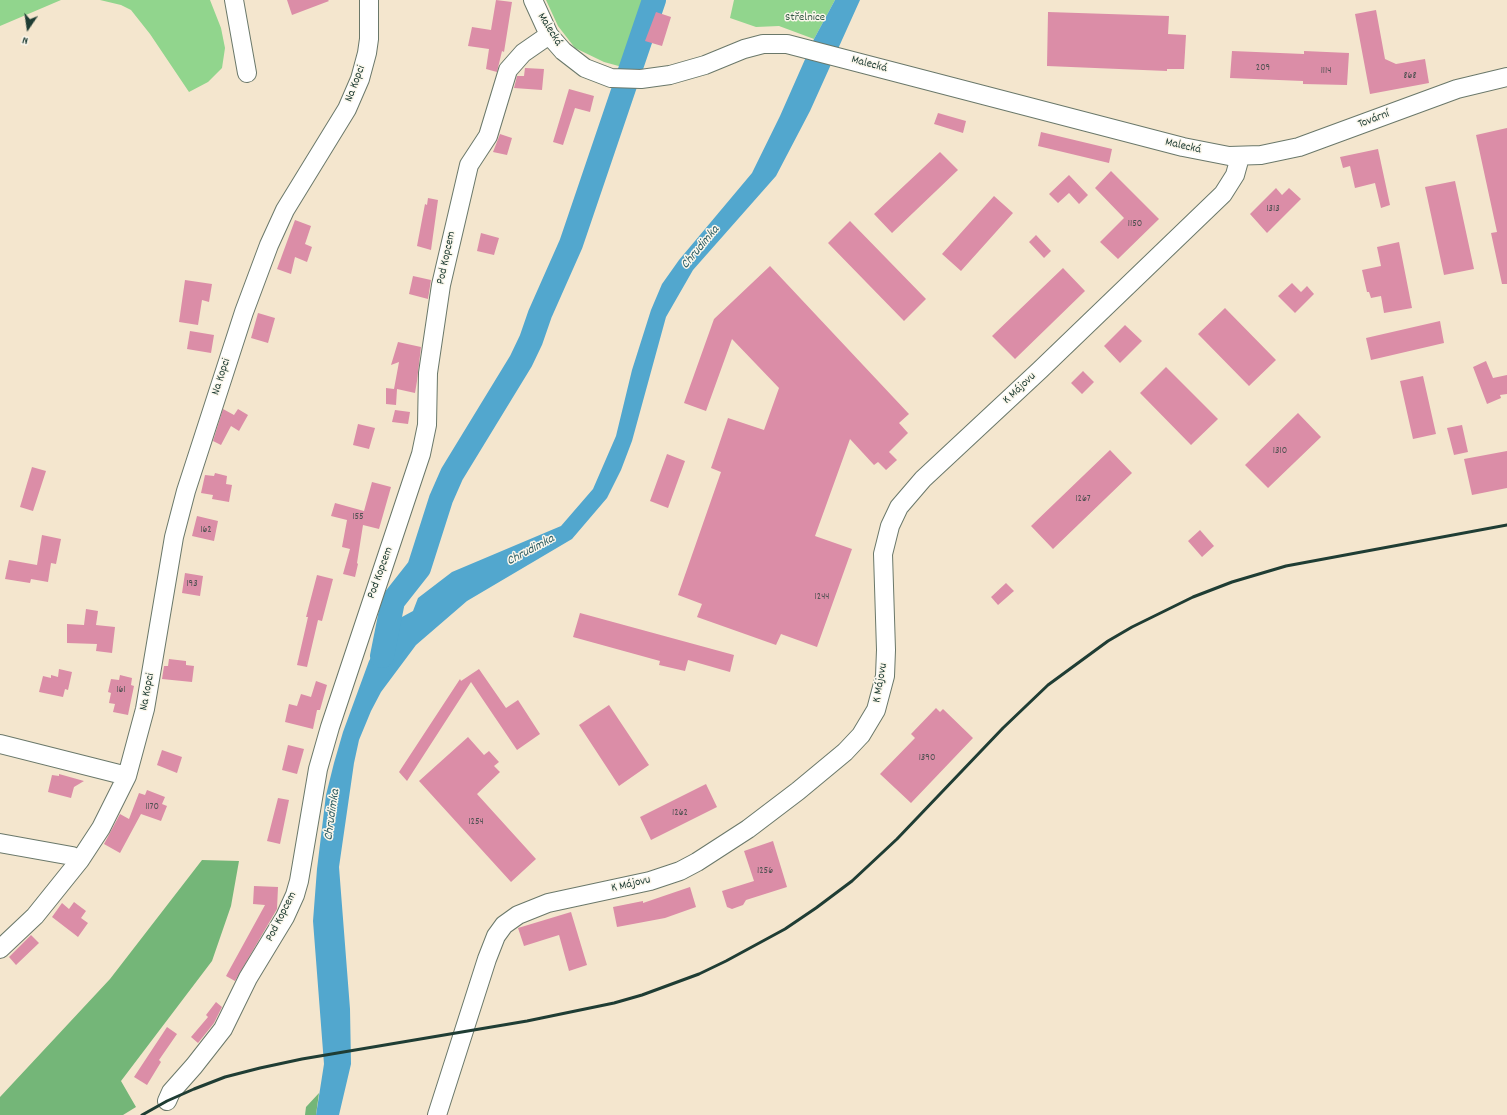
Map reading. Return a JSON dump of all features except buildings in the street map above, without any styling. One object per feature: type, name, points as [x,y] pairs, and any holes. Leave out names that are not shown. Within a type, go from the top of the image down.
[{"type":"street","points":[[234,0],[247,73]]},
{"type":"street","name":"Na Kopci","points":[[0,949],[35,916],[80,860],[101,828],[127,776],[145,709],[174,537],[186,491],[244,312],[269,245],[285,210],[347,108],[360,79],[369,39],[369,0]]},
{"type":"street","name":"Malecká","points":[[533,0],[549,35],[563,51],[578,63],[595,72],[619,79],[641,79],[670,75],[705,65],[744,49],[763,44],[796,46],[1183,147],[1240,157]]},
{"type":"street","name":"Pod Kopcem","points":[[167,1101],[171,1092],[194,1066],[223,1028],[248,978],[286,917],[295,895],[299,881],[318,769],[330,727],[421,454],[427,425],[428,374],[441,285],[469,165],[488,136],[508,70],[526,50],[549,35]]},
{"type":"street","name":"Tovární","points":[[1240,157],[1261,155],[1307,144],[1457,89],[1507,77]]},
{"type":"street","name":"K Májovu","points":[[437,1115],[487,959],[496,936],[504,925],[518,915],[548,903],[650,881],[680,871],[697,862],[748,829],[792,796],[845,752],[861,735],[876,710],[885,676],[886,650],[883,554],[890,526],[899,507],[914,487],[1040,370],[1224,194],[1235,175],[1240,157]]},
{"type":"street","points":[[0,744],[127,776]]},
{"type":"street","points":[[0,843],[72,856],[80,860]]},
{"type":"green space","points":[[0,0],[61,0],[0,26]]},
{"type":"green space","points":[[100,0],[210,0],[221,28],[225,48],[222,68],[208,82],[189,92],[150,34],[131,10],[121,5]]},
{"type":"green space","points":[[546,0],[646,0],[626,68],[604,62],[575,48],[558,26]]},
{"type":"green space","name":"Střelnice","points":[[734,0],[835,0],[814,39],[779,26],[756,27],[730,18]]},
{"type":"green space","points":[[202,860],[239,861],[231,906],[212,961],[121,1081],[136,1107],[123,1115],[0,1115],[0,1097],[110,979]]},
{"type":"green space","points":[[319,1093],[316,1115],[305,1115],[306,1107]]},
{"type":"water","name":"Chrudimka","points":[[835,0],[860,0],[810,111],[776,176],[693,270],[666,317],[632,441],[621,470],[607,498],[572,539],[467,601],[416,645],[381,692],[371,711],[359,740],[354,763],[339,867],[350,1009],[351,1064],[339,1115],[316,1115],[324,1064],[313,921],[317,869],[326,795],[334,763],[343,732],[369,661],[389,624],[413,611],[418,598],[452,572],[561,526],[593,489],[616,436],[632,370],[651,310],[662,284],[679,260],[752,173],[780,116],[814,39]]},
{"type":"waterway","points":[[382,656],[393,601],[419,568],[441,499],[452,474],[521,361],[571,244],[654,0]]},
{"type":"railway","points":[[142,1115],[167,1101],[194,1089],[225,1077],[260,1068],[302,1059],[527,1021],[614,1003],[642,995],[699,974],[785,929],[852,881],[897,839],[1003,728],[1048,685],[1108,641],[1132,627],[1193,597],[1232,582],[1286,566],[1507,525]]}]
